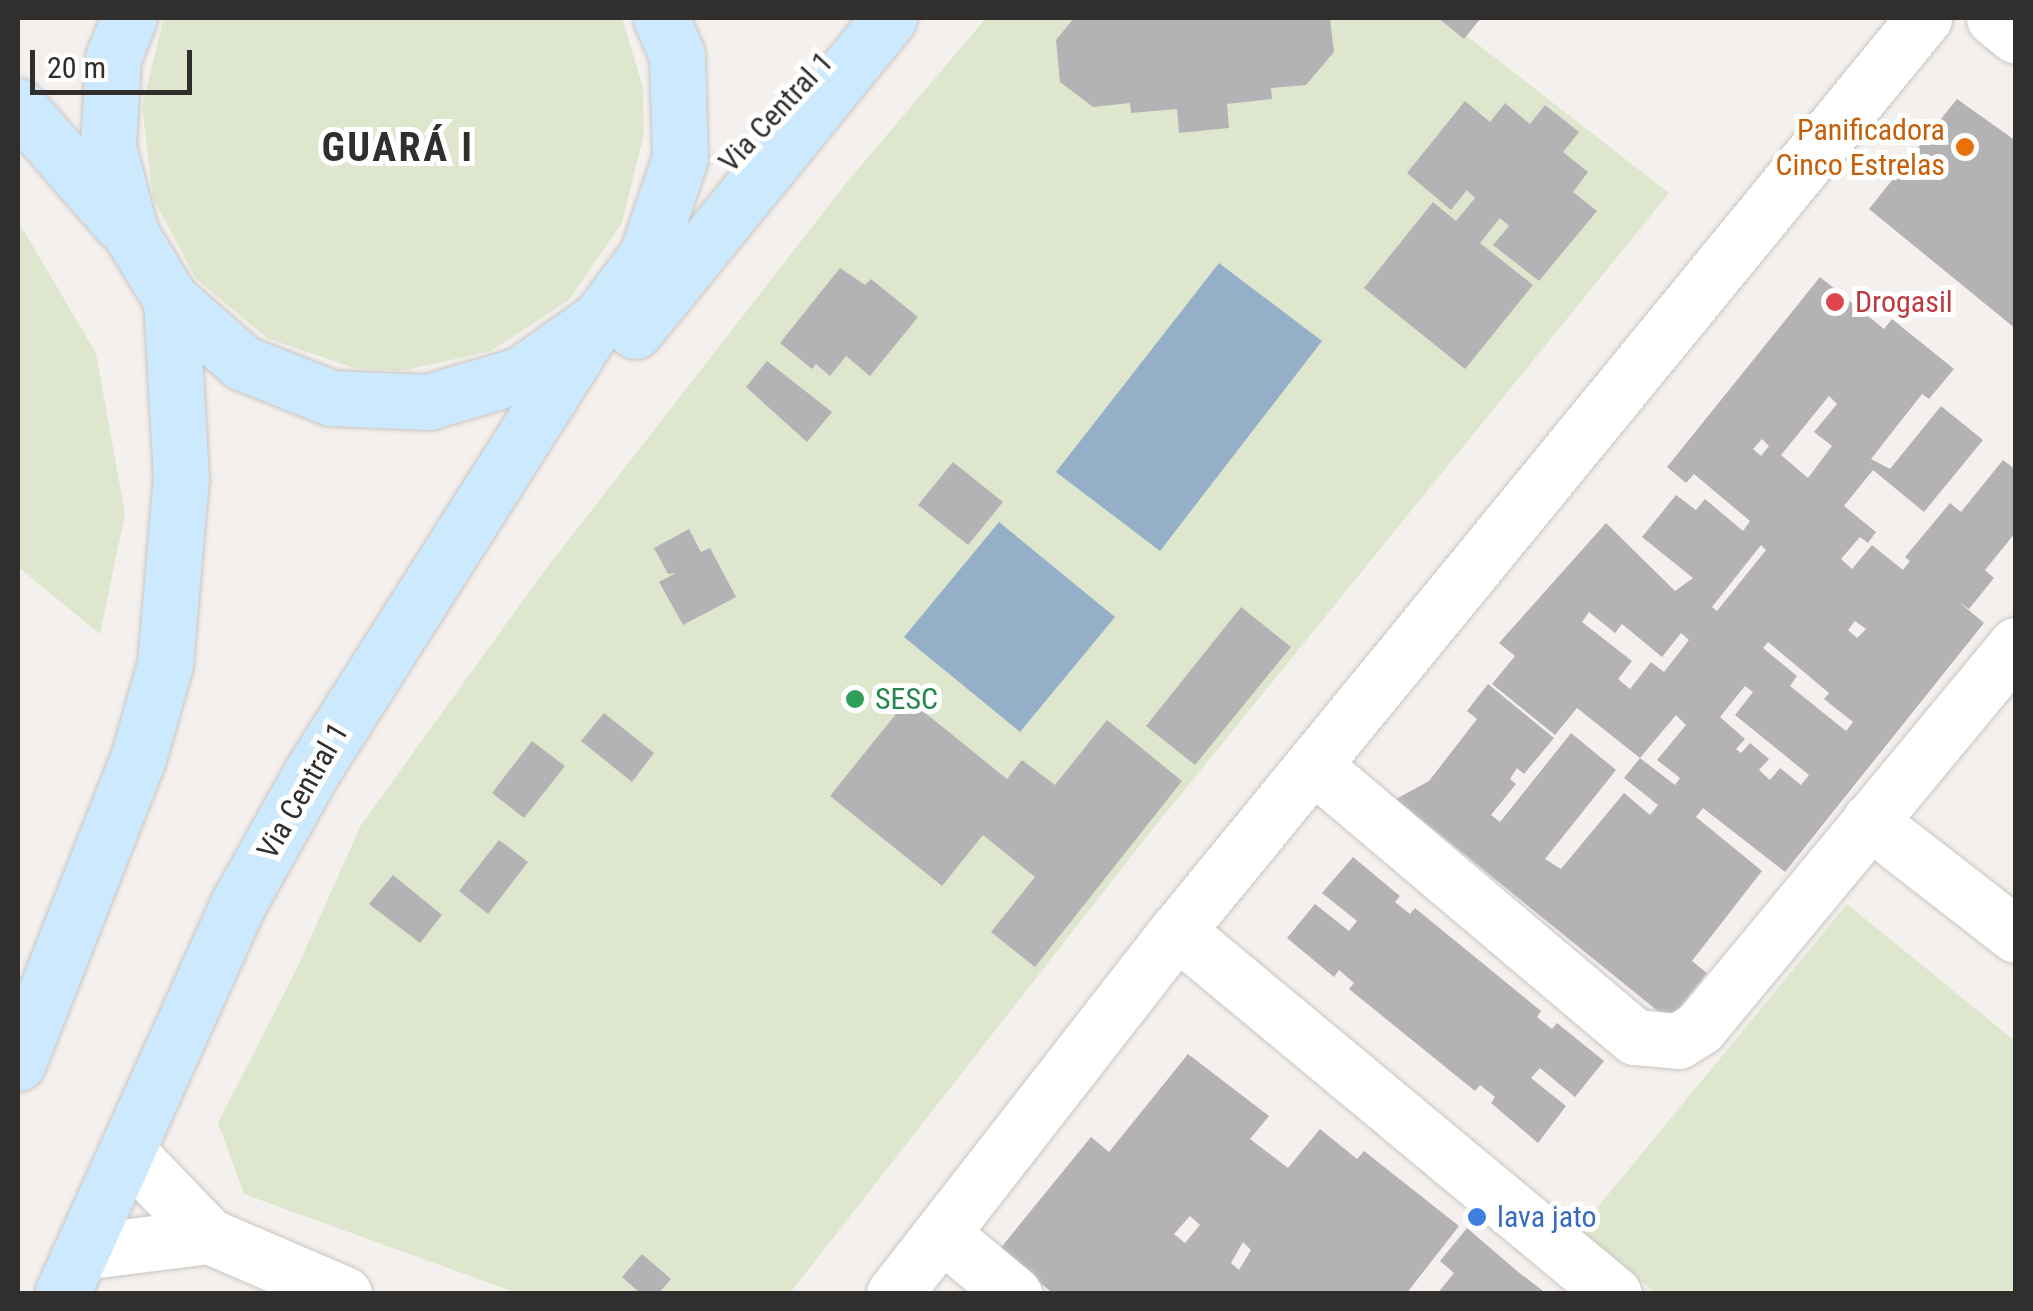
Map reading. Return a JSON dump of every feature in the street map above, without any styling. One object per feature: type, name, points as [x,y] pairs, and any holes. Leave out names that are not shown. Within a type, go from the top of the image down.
[{"type":"main road","points":[[129,18],[113,58],[108,147],[131,234]]},
{"type":"main road","points":[[18,106],[131,234],[171,300],[243,362],[332,398],[428,402],[520,375],[599,319],[647,255],[680,158],[676,55],[661,18]]},
{"type":"main road","name":"Via Central 1","points":[[647,255],[808,72],[869,18]]},
{"type":"main road","points":[[412,613],[488,550],[640,324],[889,18]]},
{"type":"main road","points":[[18,1063],[138,759],[165,664],[181,478],[171,300]]},
{"type":"main road","name":"Via Central 1","points":[[72,1273],[130,1154],[238,904],[412,613],[599,319]]},
{"type":"street","points":[[894,1294],[1177,931],[1924,18]]},
{"type":"street","points":[[1994,18],[2016,36]]},
{"type":"street","points":[[1314,766],[1635,1038],[1652,1043],[1678,1042],[1700,1027],[2016,645]]},
{"type":"street","points":[[1869,821],[2016,935]]},
{"type":"street","points":[[1177,931],[1614,1294]]},
{"type":"street","points":[[130,1154],[209,1236],[344,1294]]},
{"type":"street","points":[[942,1234],[1014,1294]]},
{"type":"street","points":[[72,1273],[209,1236]]},
{"type":"green space","points":[[164,18],[622,18],[643,87],[644,134],[622,223],[569,300],[491,351],[401,371],[354,368],[267,338],[196,279],[153,198],[142,106]]},
{"type":"green space","name":"SESC","points":[[986,18],[1444,18],[1669,193],[1144,840],[790,1293],[517,1293],[244,1194],[218,1123],[296,970],[361,825],[542,574],[847,182]]},
{"type":"green space","points":[[18,221],[96,353],[125,514],[100,634],[18,567]]},
{"type":"green space","points":[[1847,904],[2015,1041],[2015,1293],[1656,1293],[1578,1231]]},
{"type":"water","points":[[1219,263],[1322,341],[1160,551],[1056,472]]},
{"type":"water","points":[[999,522],[1115,617],[1020,732],[904,637]]},
{"type":"building","points":[[1074,18],[1330,18],[1334,52],[1306,85],[1271,88],[1272,99],[1227,104],[1229,128],[1179,133],[1177,109],[1131,113],[1130,103],[1093,107],[1060,82],[1056,40]]},
{"type":"building","points":[[1438,18],[1481,18],[1464,39]]},
{"type":"building","points":[[1957,99],[2016,141],[2016,329],[1869,209]]},
{"type":"building","points":[[1465,101],[1490,122],[1505,103],[1530,124],[1545,105],[1579,132],[1563,152],[1588,172],[1573,192],[1597,211],[1539,281],[1493,245],[1509,226],[1500,218],[1480,243],[1533,285],[1465,369],[1364,288],[1433,202],[1456,221],[1475,198],[1467,190],[1451,210],[1407,173]]},
{"type":"building","points":[[840,268],[865,285],[871,279],[918,317],[870,376],[846,356],[830,376],[816,364],[812,369],[780,343]]},
{"type":"building","points":[[1820,277],[1884,329],[1892,319],[1954,369],[1929,399],[1922,394],[1871,459],[1890,469],[1941,406],[1983,440],[1924,512],[1873,470],[1844,506],[1876,532],[1868,543],[1860,537],[1841,559],[1852,569],[1872,545],[1903,570],[1910,561],[1905,557],[1950,503],[1961,512],[2003,460],[2016,470],[2016,532],[1985,570],[1994,578],[1969,609],[1959,602],[1984,623],[1785,872],[1703,808],[1696,817],[1762,871],[1692,961],[1707,973],[1675,1013],[1664,1016],[1396,799],[1429,781],[1477,719],[1467,711],[1488,684],[1554,738],[1524,774],[1517,768],[1510,779],[1516,784],[1491,815],[1500,822],[1571,733],[1616,770],[1545,859],[1561,869],[1624,793],[1650,815],[1658,805],[1624,778],[1640,758],[1577,708],[1555,735],[1492,684],[1515,656],[1499,643],[1606,523],[1675,591],[1693,578],[1642,537],[1676,495],[1696,510],[1705,499],[1743,531],[1750,521],[1694,474],[1686,483],[1667,467]],"holes":[[[1829,396],[1837,404],[1814,432],[1832,446],[1808,478],[1781,455]],[[1762,439],[1769,446],[1761,456],[1753,449]],[[1761,545],[1766,550],[1717,611],[1712,607]],[[1589,612],[1615,633],[1622,624],[1662,657],[1681,633],[1689,640],[1664,672],[1651,662],[1630,689],[1618,679],[1632,661],[1582,622]],[[1855,621],[1866,629],[1857,638],[1848,630]],[[1768,642],[1829,693],[1824,699],[1853,722],[1846,731],[1790,686],[1797,676],[1763,648]],[[1745,686],[1753,692],[1735,715],[1809,775],[1801,785],[1780,768],[1770,780],[1759,770],[1769,759],[1750,743],[1741,753],[1736,749],[1745,739],[1720,717]],[[1676,715],[1686,725],[1657,760],[1680,778],[1675,785],[1640,758]]]},
{"type":"building","points":[[767,361],[832,412],[807,442],[746,387]]},
{"type":"building","points":[[953,462],[1003,502],[968,545],[918,505]]},
{"type":"building","points":[[689,529],[701,552],[710,548],[736,597],[683,625],[659,582],[676,573],[668,574],[654,548]]},
{"type":"building","points":[[1241,607],[1291,647],[1195,765],[1146,726]]},
{"type":"building","points":[[908,699],[1007,779],[1022,760],[1055,785],[1107,720],[1182,781],[1035,967],[991,932],[1035,877],[983,835],[942,886],[830,796]]},
{"type":"building","points":[[604,713],[654,753],[632,782],[581,741]]},
{"type":"building","points":[[532,741],[565,766],[524,818],[492,793]]},
{"type":"building","points":[[499,840],[528,862],[488,914],[459,891]]},
{"type":"building","points":[[1353,857],[1400,896],[1395,902],[1410,914],[1415,908],[1541,1011],[1537,1017],[1552,1029],[1557,1023],[1604,1061],[1575,1097],[1540,1068],[1531,1078],[1566,1106],[1538,1143],[1491,1103],[1495,1097],[1480,1085],[1475,1091],[1349,989],[1354,983],[1339,970],[1334,977],[1287,938],[1315,904],[1349,931],[1357,921],[1322,893]]},
{"type":"building","points":[[393,875],[442,915],[420,943],[369,904]]},
{"type":"building","points":[[1188,1054],[1269,1116],[1250,1139],[1288,1168],[1320,1129],[1357,1159],[1364,1151],[1459,1226],[1406,1294],[1054,1294],[999,1250],[1091,1137],[1109,1152]],"holes":[[[1190,1216],[1200,1225],[1185,1243],[1174,1234]],[[1243,1242],[1251,1250],[1239,1270],[1231,1263]]]},
{"type":"building","points":[[1467,1228],[1547,1294],[1437,1294],[1454,1273],[1440,1261]]},
{"type":"building","points":[[642,1254],[671,1279],[658,1294],[641,1294],[622,1277]]},
{"type":"place","name":"Panificadora Cinco Estrelas","points":[[1965,147]]},
{"type":"place","name":"Drogasil","points":[[1835,302]]},
{"type":"place","name":"SESC","points":[[855,699]]},
{"type":"place","name":"lava jato","points":[[1477,1217]]},
{"type":"district","name":"GUARÁ I","points":[[398,148]]}]
